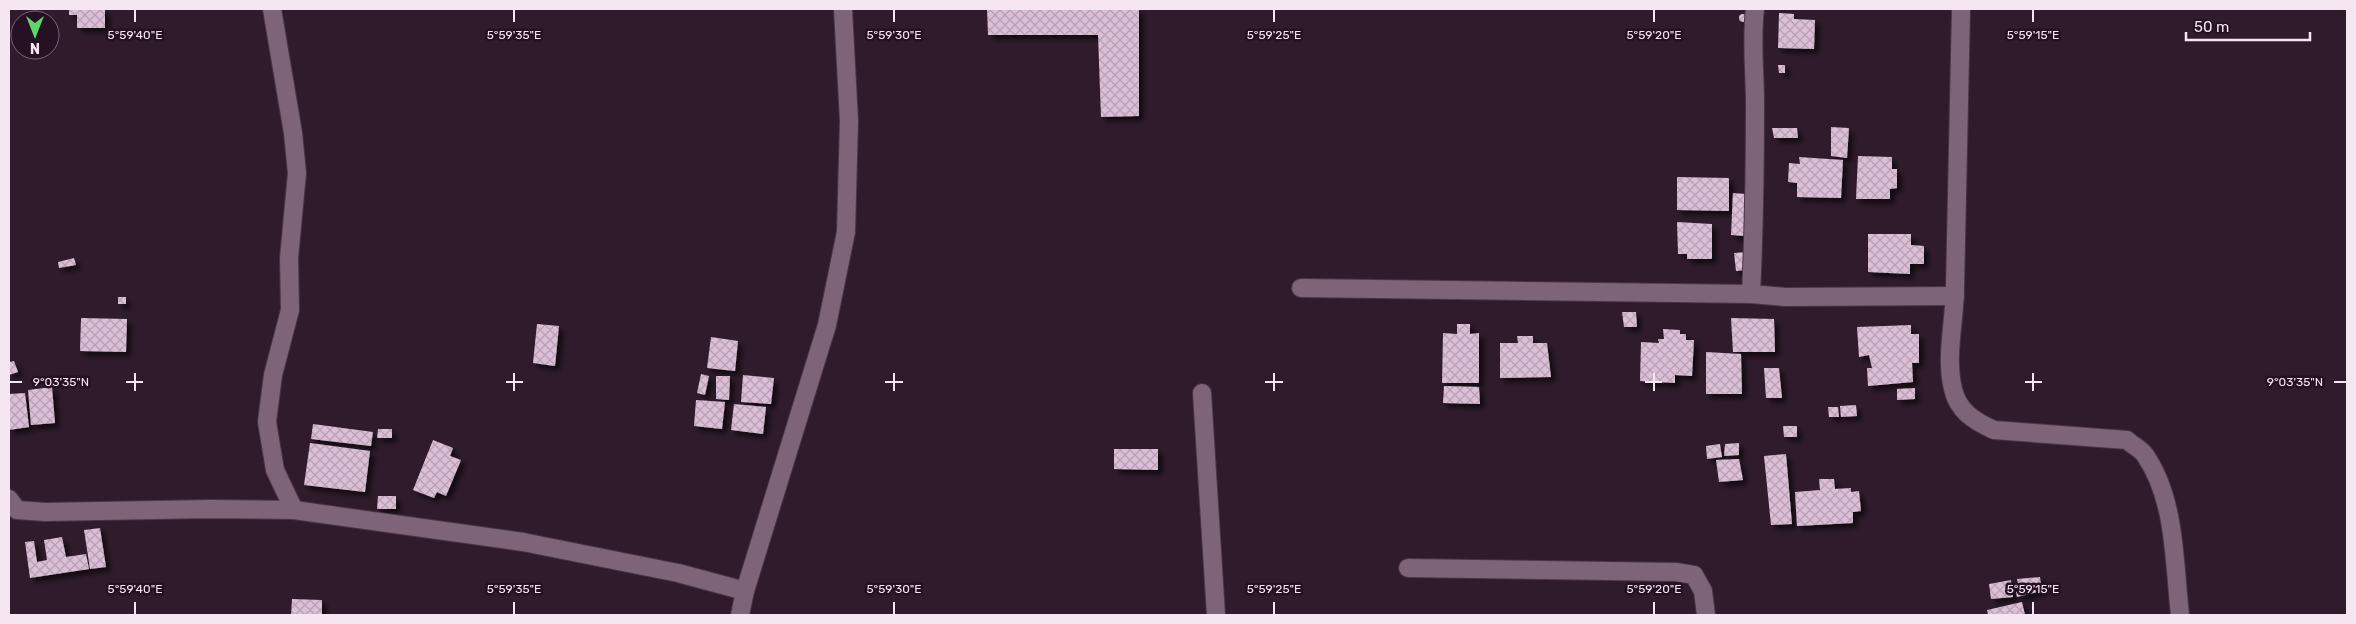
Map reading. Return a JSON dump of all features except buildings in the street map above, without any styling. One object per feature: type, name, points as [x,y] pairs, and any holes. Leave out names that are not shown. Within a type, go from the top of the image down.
[{"type":"street","points":[[272,9],[293,133],[296,173],[289,258],[290,310],[273,375],[267,422],[275,470],[294,510]]},
{"type":"street","points":[[740,615],[745,591],[827,325],[846,232],[848,121],[843,9]]},
{"type":"street","points":[[1751,294],[1755,216],[1753,28],[1755,9]]},
{"type":"street","points":[[1961,9],[1955,296],[1950,363],[1953,390],[1960,406],[1974,421],[1994,430],[2127,440],[2144,453],[2161,486],[2168,510],[2180,615]]},
{"type":"street","points":[[1301,288],[1751,294],[1785,297],[1955,296]]},
{"type":"street","points":[[1202,393],[1216,615]]},
{"type":"street","points":[[12,507],[45,512],[210,509],[294,510],[523,542],[678,573],[745,591]]},
{"type":"street","points":[[1408,568],[1676,572],[1694,575],[1703,591],[1706,615]]}]
